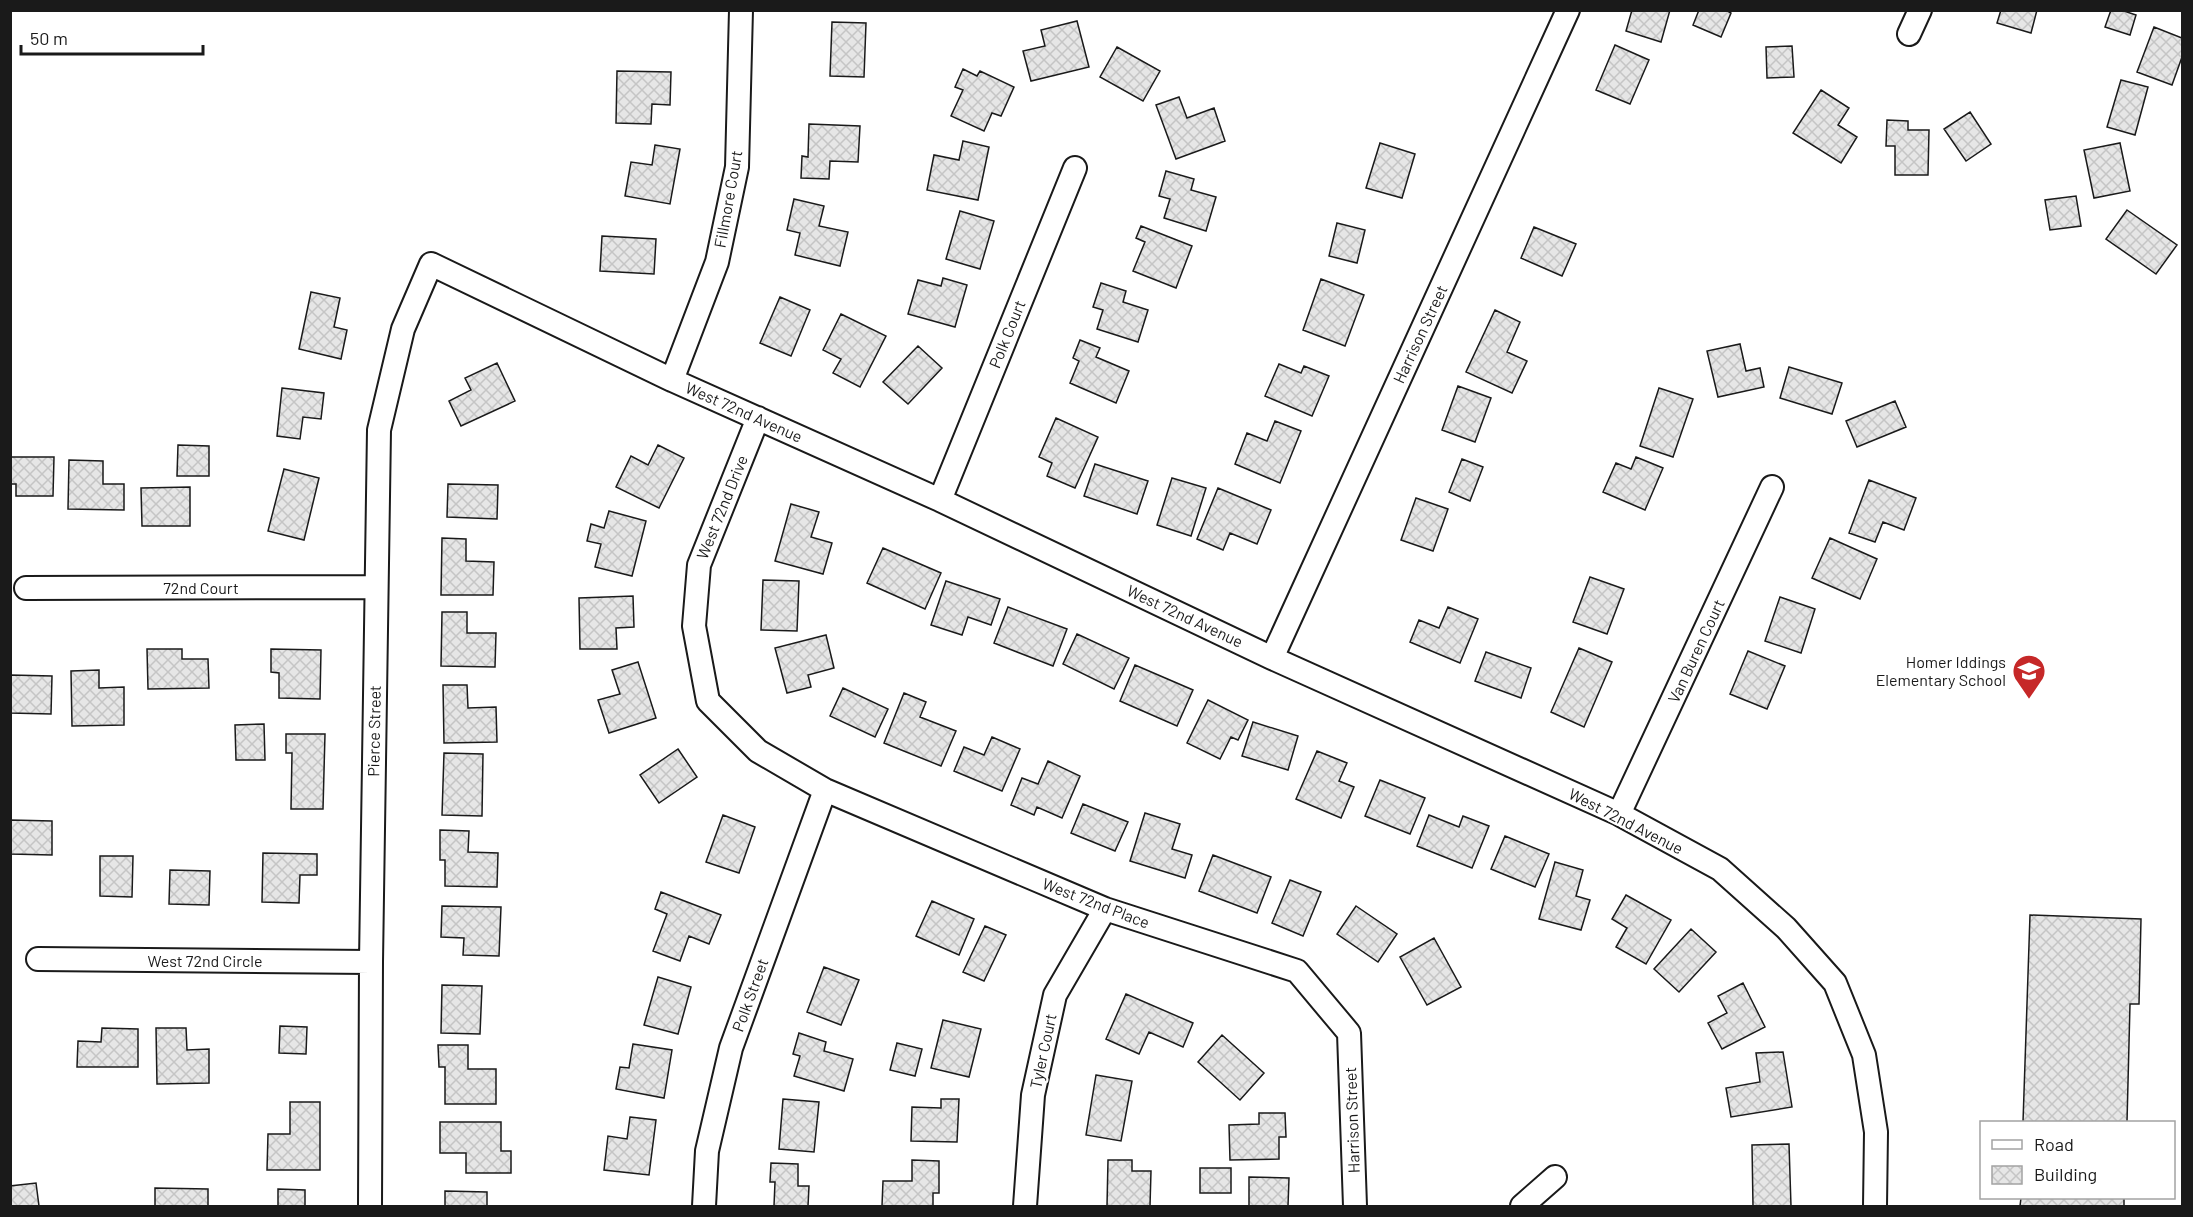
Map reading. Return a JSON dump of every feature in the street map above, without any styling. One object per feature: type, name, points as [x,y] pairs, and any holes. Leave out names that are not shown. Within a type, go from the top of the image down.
[{"type":"street","name":"Fillmore Court","points":[[672,380],[717,262],[737,166],[741,10]]},
{"type":"street","name":"Harrison Street","points":[[1272,658],[1568,10]]},
{"type":"street","points":[[1909,34],[1920,10]]},
{"type":"street","name":"Polk Court","points":[[940,500],[1075,168]]},
{"type":"street","name":"West 72nd Avenue","points":[[431,264],[672,380],[940,500],[1272,658],[1619,814],[1720,869],[1786,928],[1835,982],[1864,1055],[1876,1132],[1875,1206]]},
{"type":"street","name":"Pierce Street","points":[[370,1206],[371,962],[379,430],[403,329],[431,264]]},
{"type":"street","name":"West 72nd Drive","points":[[758,417],[699,565],[694,626],[708,701],[758,751],[825,790]]},
{"type":"street","name":"Van Buren Court","points":[[1619,814],[1772,487]]},
{"type":"street","name":"72nd Court","points":[[26,588],[376,587]]},
{"type":"street","name":"West 72nd Place","points":[[825,790],[1105,909],[1298,971],[1349,1034]]},
{"type":"street","name":"Polk Street","points":[[704,1206],[707,1151],[731,1048],[825,790]]},
{"type":"street","name":"Tyler Court","points":[[1025,1206],[1033,1095],[1055,995],[1105,909]]},
{"type":"street","name":"West 72nd Circle","points":[[38,960],[371,962]]},
{"type":"street","name":"Harrison Street","points":[[1349,1034],[1355,1206]]},
{"type":"street","points":[[1522,1206],[1555,1177]]},
{"type":"building","points":[[1632,10],[1670,10],[1661,42],[1626,31]]},
{"type":"building","points":[[1699,10],[1726,10],[1731,13],[1721,37],[1693,25]]},
{"type":"building","points":[[2001,10],[2037,10],[2031,33],[1997,23]]},
{"type":"building","points":[[2111,10],[2121,10],[2136,15],[2130,35],[2105,27]]},
{"type":"building","points":[[1077,21],[1089,67],[1031,81],[1023,51],[1045,46],[1041,30]]},
{"type":"building","points":[[832,22],[866,23],[864,77],[830,76]]},
{"type":"building","points":[[2154,27],[2182,38],[2182,57],[2172,85],[2137,72]]},
{"type":"building","points":[[1615,45],[1649,60],[1630,104],[1596,90]]},
{"type":"building","points":[[1792,46],[1794,77],[1767,78],[1766,47]]},
{"type":"building","points":[[1117,47],[1160,71],[1143,101],[1100,77]]},
{"type":"building","points":[[963,69],[977,76],[980,71],[1014,87],[1001,116],[992,113],[984,131],[951,116],[963,90],[955,87]]},
{"type":"building","points":[[617,71],[671,72],[670,105],[652,104],[651,124],[616,123]]},
{"type":"building","points":[[2121,80],[2148,87],[2135,135],[2107,127]]},
{"type":"building","points":[[1821,90],[1849,108],[1838,125],[1857,137],[1841,163],[1793,133]]},
{"type":"building","points":[[1179,97],[1187,118],[1214,108],[1225,141],[1176,159],[1156,105]]},
{"type":"building","points":[[1970,112],[1991,144],[1966,161],[1944,129]]},
{"type":"building","points":[[1887,120],[1908,121],[1908,130],[1929,130],[1928,175],[1895,175],[1895,146],[1886,146]]},
{"type":"building","points":[[809,124],[860,126],[858,162],[830,161],[829,179],[801,178],[802,156],[808,157]]},
{"type":"building","points":[[963,141],[989,147],[978,200],[927,190],[934,155],[959,160]]},
{"type":"building","points":[[1380,143],[1415,154],[1402,198],[1366,188]]},
{"type":"building","points":[[2120,143],[2130,191],[2094,198],[2084,150]]},
{"type":"building","points":[[655,145],[680,149],[670,204],[625,196],[631,162],[652,165]]},
{"type":"building","points":[[1166,171],[1194,179],[1191,190],[1216,197],[1206,231],[1164,218],[1170,199],[1159,196]]},
{"type":"building","points":[[2076,196],[2081,226],[2050,230],[2045,200]]},
{"type":"building","points":[[794,199],[824,206],[819,226],[848,232],[840,266],[795,255],[800,233],[787,230]]},
{"type":"building","points":[[2127,210],[2177,245],[2156,274],[2106,239]]},
{"type":"building","points":[[960,211],[994,221],[980,269],[946,259]]},
{"type":"building","points":[[1337,223],[1365,230],[1357,263],[1329,256]]},
{"type":"building","points":[[1141,226],[1192,246],[1176,288],[1133,271],[1145,242],[1136,238]]},
{"type":"building","points":[[1534,227],[1576,244],[1562,276],[1521,258]]},
{"type":"building","points":[[602,236],[656,239],[654,274],[600,271]]},
{"type":"building","points":[[943,278],[967,285],[955,327],[908,314],[918,280],[941,286]]},
{"type":"building","points":[[1321,279],[1364,295],[1345,346],[1303,330]]},
{"type":"building","points":[[1101,283],[1126,291],[1123,302],[1148,310],[1138,342],[1097,329],[1103,310],[1093,307]]},
{"type":"building","points":[[311,292],[340,298],[334,327],[347,330],[341,359],[299,349]]},
{"type":"building","points":[[780,297],[810,310],[791,356],[760,343]]},
{"type":"building","points":[[1495,310],[1520,322],[1507,352],[1527,361],[1512,393],[1466,372]]},
{"type":"building","points":[[841,314],[886,336],[860,387],[833,373],[841,359],[823,350]]},
{"type":"building","points":[[1080,340],[1100,348],[1096,357],[1129,371],[1116,403],[1070,383],[1079,361],[1073,358]]},
{"type":"building","points":[[1740,344],[1746,371],[1760,368],[1764,387],[1718,397],[1707,351]]},
{"type":"building","points":[[918,346],[942,368],[908,404],[883,382]]},
{"type":"building","points":[[497,363],[515,401],[461,426],[449,401],[471,390],[465,378]]},
{"type":"building","points":[[1279,364],[1301,373],[1304,366],[1329,376],[1312,416],[1265,396]]},
{"type":"building","points":[[1789,367],[1842,383],[1832,414],[1780,398]]},
{"type":"building","points":[[1458,386],[1491,398],[1475,442],[1442,430]]},
{"type":"building","points":[[282,388],[324,393],[321,419],[303,417],[300,439],[277,436]]},
{"type":"building","points":[[1659,388],[1693,399],[1673,457],[1640,446]]},
{"type":"building","points":[[1895,401],[1906,427],[1857,447],[1846,421]]},
{"type":"building","points":[[1056,418],[1098,437],[1075,488],[1047,476],[1052,463],[1039,457]]},
{"type":"building","points":[[1275,421],[1301,431],[1280,483],[1235,464],[1247,433],[1267,441]]},
{"type":"building","points":[[178,445],[209,446],[209,476],[177,476]]},
{"type":"building","points":[[658,445],[684,458],[659,508],[616,487],[631,456],[648,465]]},
{"type":"building","points":[[10,457],[54,457],[53,496],[16,496],[16,484],[10,484]]},
{"type":"building","points":[[1636,457],[1663,468],[1645,510],[1603,492],[1616,463],[1631,469]]},
{"type":"building","points":[[1462,459],[1483,467],[1470,501],[1449,492]]},
{"type":"building","points":[[69,460],[103,461],[103,484],[124,484],[124,510],[68,509]]},
{"type":"building","points":[[1095,464],[1148,481],[1137,514],[1084,496]]},
{"type":"building","points":[[284,469],[319,478],[304,540],[268,531]]},
{"type":"building","points":[[1172,478],[1206,488],[1191,536],[1157,525]]},
{"type":"building","points":[[1869,480],[1916,498],[1904,530],[1883,522],[1875,542],[1849,533]]},
{"type":"building","points":[[448,484],[498,485],[497,519],[447,517]]},
{"type":"building","points":[[190,487],[190,526],[142,526],[141,488]]},
{"type":"building","points":[[1218,488],[1271,510],[1257,544],[1230,533],[1223,550],[1197,539]]},
{"type":"building","points":[[1416,498],[1448,509],[1433,551],[1401,540]]},
{"type":"building","points":[[791,504],[819,512],[811,537],[832,543],[823,574],[775,561]]},
{"type":"building","points":[[609,511],[646,521],[632,576],[595,567],[601,544],[587,541],[591,524],[604,528]]},
{"type":"building","points":[[442,538],[466,539],[466,561],[494,562],[493,595],[441,595]]},
{"type":"building","points":[[1830,538],[1877,559],[1860,599],[1812,578]]},
{"type":"building","points":[[883,548],[941,573],[925,609],[867,583]]},
{"type":"building","points":[[1590,577],[1624,589],[1607,634],[1573,622]]},
{"type":"building","points":[[763,580],[799,581],[797,631],[761,630]]},
{"type":"building","points":[[946,581],[1000,599],[991,625],[968,617],[962,635],[931,625]]},
{"type":"building","points":[[633,596],[634,627],[616,628],[617,649],[580,649],[579,598]]},
{"type":"building","points":[[1780,597],[1815,609],[1801,653],[1765,641]]},
{"type":"building","points":[[1008,607],[1067,629],[1053,666],[994,643]]},
{"type":"building","points":[[1448,607],[1478,619],[1460,663],[1410,642],[1419,620],[1439,628]]},
{"type":"building","points":[[442,612],[467,612],[467,633],[496,633],[495,667],[441,666]]},
{"type":"building","points":[[1077,634],[1129,658],[1114,689],[1063,664]]},
{"type":"building","points":[[826,635],[834,668],[808,675],[811,687],[787,693],[775,648]]},
{"type":"building","points":[[1579,648],[1612,662],[1584,727],[1551,712]]},
{"type":"building","points":[[147,649],[182,649],[182,659],[208,659],[209,688],[148,689]]},
{"type":"building","points":[[271,649],[321,650],[320,699],[279,698],[279,673],[271,672]]},
{"type":"building","points":[[1748,651],[1785,666],[1767,709],[1730,694]]},
{"type":"building","points":[[1486,652],[1531,668],[1521,698],[1475,681]]},
{"type":"building","points":[[638,662],[656,718],[609,733],[598,700],[620,694],[612,670]]},
{"type":"building","points":[[1135,665],[1193,690],[1177,726],[1120,701]]},
{"type":"building","points":[[99,670],[99,688],[124,687],[124,725],[72,726],[71,671]]},
{"type":"building","points":[[10,675],[52,676],[51,714],[10,713]]},
{"type":"building","points":[[443,685],[467,685],[468,708],[496,707],[497,742],[444,743]]},
{"type":"building","points":[[843,688],[888,709],[875,737],[830,716]]},
{"type":"building","points":[[904,693],[926,702],[920,717],[956,731],[941,766],[884,743]]},
{"type":"building","points":[[1208,700],[1248,720],[1238,740],[1231,737],[1220,759],[1187,743]]},
{"type":"building","points":[[1253,722],[1298,736],[1288,770],[1242,756]]},
{"type":"building","points":[[264,724],[265,760],[236,760],[235,725]]},
{"type":"building","points":[[286,734],[325,734],[323,809],[291,809],[292,753],[286,753]]},
{"type":"building","points":[[992,737],[1020,749],[1002,791],[954,771],[964,747],[984,755]]},
{"type":"building","points":[[678,749],[697,777],[659,803],[640,775]]},
{"type":"building","points":[[1317,751],[1347,763],[1339,781],[1354,787],[1341,818],[1296,799]]},
{"type":"building","points":[[444,753],[483,754],[482,816],[442,815]]},
{"type":"building","points":[[1048,761],[1080,776],[1062,818],[1037,807],[1034,815],[1011,805],[1022,778],[1038,784]]},
{"type":"building","points":[[1380,780],[1425,798],[1410,834],[1365,816]]},
{"type":"building","points":[[1083,804],[1128,822],[1115,851],[1071,833]]},
{"type":"building","points":[[1145,813],[1180,824],[1172,849],[1192,855],[1185,878],[1130,861]]},
{"type":"building","points":[[723,815],[755,827],[739,873],[706,862]]},
{"type":"building","points":[[1429,815],[1459,827],[1463,816],[1489,826],[1472,868],[1417,846]]},
{"type":"building","points":[[10,820],[52,821],[52,855],[10,854]]},
{"type":"building","points":[[440,830],[469,831],[468,852],[498,853],[497,887],[445,886],[445,860],[440,860]]},
{"type":"building","points":[[1505,836],[1549,854],[1535,887],[1491,869]]},
{"type":"building","points":[[263,853],[317,854],[317,875],[300,875],[299,903],[262,902]]},
{"type":"building","points":[[1213,855],[1271,877],[1257,913],[1199,891]]},
{"type":"building","points":[[100,856],[133,856],[132,897],[100,896]]},
{"type":"building","points":[[1555,862],[1583,870],[1576,896],[1590,900],[1581,930],[1539,919]]},
{"type":"building","points":[[170,870],[210,871],[209,905],[169,904]]},
{"type":"building","points":[[1290,880],[1321,892],[1303,936],[1272,923]]},
{"type":"building","points":[[661,892],[721,915],[709,944],[689,936],[680,961],[653,951],[667,914],[655,909]]},
{"type":"building","points":[[1626,895],[1671,920],[1646,964],[1616,947],[1627,928],[1612,919]]},
{"type":"building","points":[[932,901],[974,919],[959,955],[916,936]]},
{"type":"building","points":[[442,906],[501,907],[499,956],[463,955],[464,938],[441,937]]},
{"type":"building","points":[[1356,906],[1397,934],[1378,962],[1337,934]]},
{"type":"building","points":[[2030,915],[2141,919],[2139,1004],[2130,1004],[2127,1121],[2023,1121]]},
{"type":"building","points":[[985,926],[1006,935],[984,981],[963,972]]},
{"type":"building","points":[[1691,929],[1716,952],[1679,992],[1654,969]]},
{"type":"building","points":[[1434,938],[1461,987],[1427,1005],[1400,957]]},
{"type":"building","points":[[824,967],[859,980],[841,1025],[807,1012]]},
{"type":"building","points":[[658,977],[691,987],[678,1034],[644,1025]]},
{"type":"building","points":[[1743,983],[1765,1027],[1722,1049],[1708,1023],[1727,1013],[1718,996]]},
{"type":"building","points":[[442,985],[482,986],[480,1034],[441,1033]]},
{"type":"building","points":[[1126,994],[1193,1023],[1183,1047],[1149,1032],[1139,1054],[1106,1039]]},
{"type":"building","points":[[943,1020],[981,1029],[969,1077],[931,1068]]},
{"type":"building","points":[[280,1026],[307,1027],[306,1054],[279,1053]]},
{"type":"building","points":[[102,1028],[138,1029],[138,1067],[77,1067],[78,1041],[101,1042]]},
{"type":"building","points":[[156,1028],[186,1028],[187,1050],[209,1049],[209,1083],[157,1084]]},
{"type":"building","points":[[799,1033],[826,1042],[824,1051],[853,1059],[844,1091],[794,1076],[800,1056],[793,1054]]},
{"type":"building","points":[[1222,1035],[1264,1073],[1240,1100],[1198,1062]]},
{"type":"building","points":[[897,1043],[922,1049],[915,1076],[890,1070]]},
{"type":"building","points":[[633,1044],[672,1050],[664,1098],[616,1089],[620,1067],[629,1068]]},
{"type":"building","points":[[438,1045],[468,1045],[468,1069],[496,1069],[496,1104],[445,1104],[445,1067],[439,1067]]},
{"type":"building","points":[[1783,1052],[1792,1107],[1731,1117],[1726,1088],[1760,1082],[1756,1053]]},
{"type":"building","points":[[1096,1075],[1132,1081],[1121,1141],[1086,1135]]},
{"type":"building","points":[[783,1099],[819,1102],[814,1152],[779,1149]]},
{"type":"building","points":[[941,1099],[959,1099],[957,1142],[911,1141],[912,1107],[941,1108]]},
{"type":"building","points":[[290,1102],[320,1102],[320,1170],[267,1170],[268,1134],[290,1134]]},
{"type":"building","points":[[1259,1113],[1285,1113],[1286,1137],[1279,1137],[1279,1159],[1230,1160],[1229,1125],[1259,1124]]},
{"type":"building","points":[[630,1117],[656,1120],[649,1175],[604,1170],[608,1136],[627,1139]]},
{"type":"building","points":[[440,1122],[501,1122],[501,1151],[511,1151],[511,1173],[466,1173],[466,1153],[440,1153]]},
{"type":"building","points":[[1789,1144],[1791,1206],[1753,1206],[1752,1145]]},
{"type":"building","points":[[912,1160],[939,1161],[939,1193],[933,1193],[933,1206],[882,1206],[883,1181],[912,1181]]},
{"type":"building","points":[[1108,1160],[1132,1160],[1132,1171],[1151,1171],[1150,1206],[1107,1206]]},
{"type":"building","points":[[771,1163],[798,1164],[798,1186],[809,1186],[808,1206],[774,1206],[775,1182],[770,1182]]},
{"type":"building","points":[[1200,1168],[1231,1168],[1231,1193],[1200,1193]]},
{"type":"building","points":[[1249,1177],[1289,1178],[1288,1206],[1249,1206]]},
{"type":"building","points":[[36,1183],[39,1206],[10,1206],[10,1186]]},
{"type":"building","points":[[155,1188],[208,1189],[208,1206],[155,1206]]},
{"type":"building","points":[[278,1189],[305,1190],[305,1206],[278,1206]]},
{"type":"building","points":[[445,1191],[487,1192],[487,1206],[445,1206]]},
{"type":"building","points":[[2021,1199],[2124,1199],[2124,1206],[2020,1206]]},
{"type":"place","name":"Homer Iddings Elementary School","points":[[2029,700]]}]
